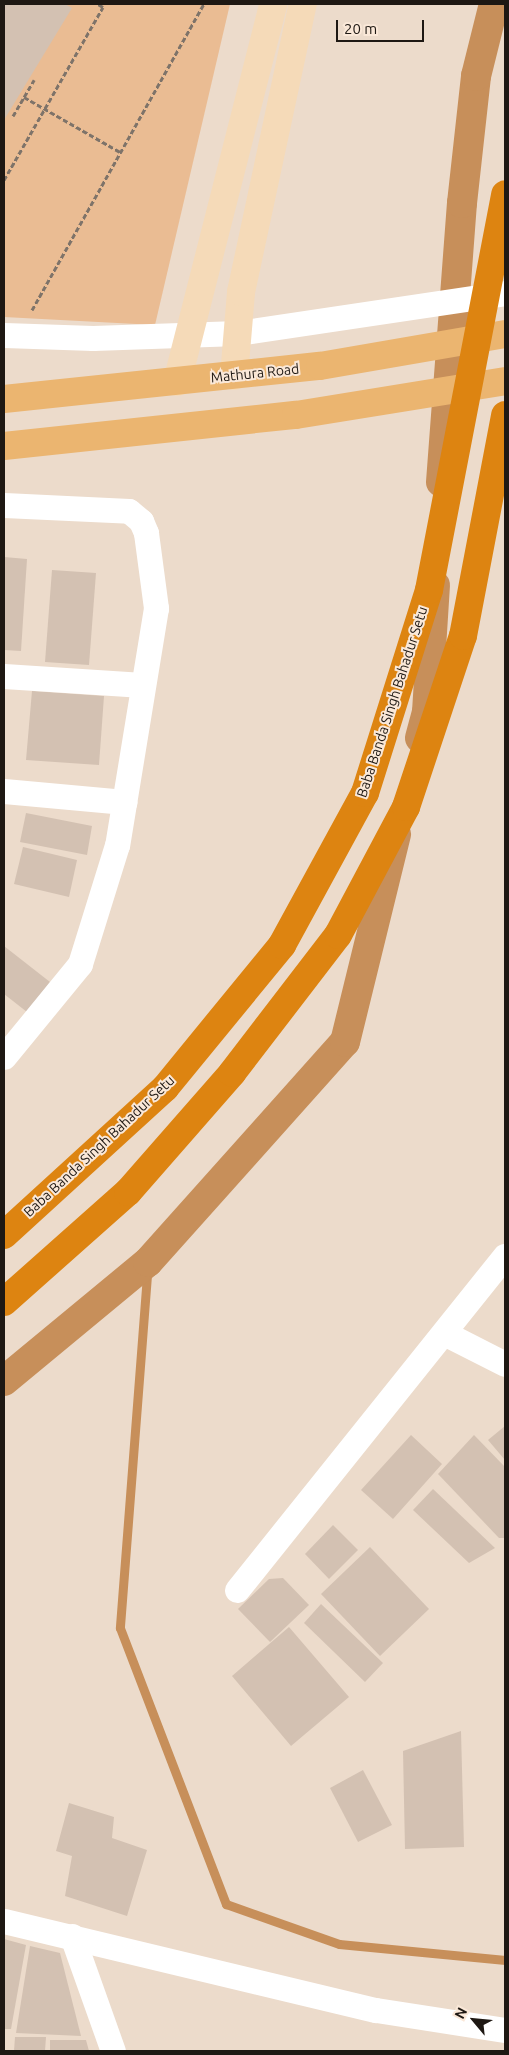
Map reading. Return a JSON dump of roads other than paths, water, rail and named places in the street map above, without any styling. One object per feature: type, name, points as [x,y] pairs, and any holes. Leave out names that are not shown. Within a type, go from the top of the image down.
[{"type":"highway","name":"Baba Banda Singh Bahadur Setu","points":[[4,1235],[165,1088],[264,968],[282,945],[365,793],[429,590],[505,194]]},
{"type":"highway","points":[[4,1302],[128,1192],[232,1073],[338,935],[406,807],[463,636],[505,415]]},
{"type":"main road","name":"Mathura Road","points":[[4,399],[320,366],[505,334]]},
{"type":"main road","points":[[4,446],[296,415],[505,380]]},
{"type":"street","points":[[177,382],[273,4]]},
{"type":"street","points":[[234,376],[241,292],[303,4]]},
{"type":"street","points":[[4,335],[93,338],[238,333],[505,293]]},
{"type":"street","points":[[4,505],[118,508],[129,511],[141,521],[146,533],[156,608],[117,845],[80,964],[4,1057]]},
{"type":"street","points":[[4,676],[143,685]]},
{"type":"street","points":[[4,790],[124,802]]},
{"type":"street","points":[[237,1590],[446,1334],[505,1256]]},
{"type":"street","points":[[446,1334],[505,1364]]},
{"type":"street","points":[[4,1922],[72,1936],[376,2010],[505,2030]]},
{"type":"street","points":[[72,1936],[112,2051]]},
{"type":"waterway","points":[[441,482],[462,203],[476,76],[494,4]]},
{"type":"waterway","points":[[420,738],[427,712],[435,585]]},
{"type":"waterway","points":[[4,1381],[148,1262],[345,1042],[396,834]]},
{"type":"waterway","points":[[148,1262],[120,1628],[226,1904],[339,1944],[505,1960]]}]
